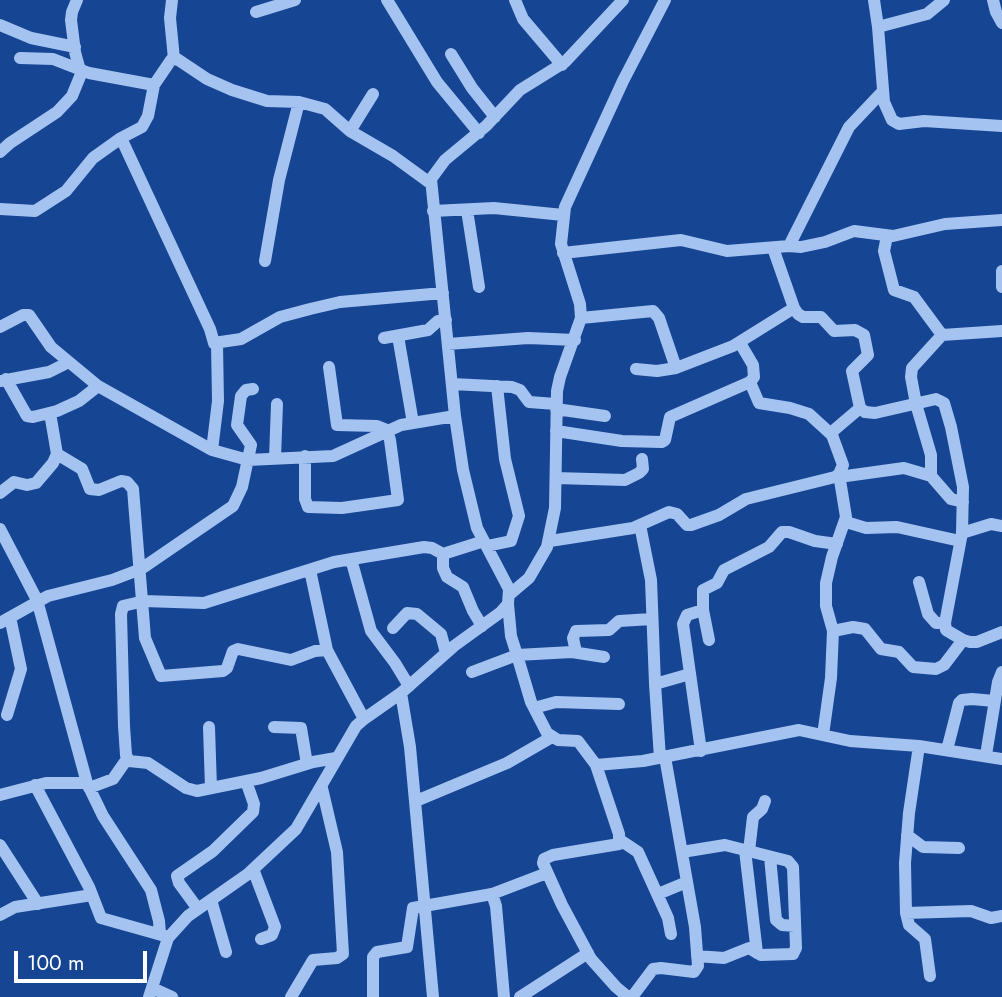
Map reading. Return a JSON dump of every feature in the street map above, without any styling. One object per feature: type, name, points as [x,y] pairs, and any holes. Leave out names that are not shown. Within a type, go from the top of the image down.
[{"type":"street","points":[[1,146],[64,106],[75,88],[81,69],[71,16],[77,0]]},
{"type":"street","points":[[172,0],[170,18],[174,59]]},
{"type":"street","points":[[256,12],[295,0]]},
{"type":"street","points":[[387,0],[437,82],[479,133]]},
{"type":"street","points":[[515,0],[523,19],[562,65]]},
{"type":"street","points":[[623,0],[562,65],[526,86],[479,133],[444,160],[430,183],[463,470],[477,528],[507,584],[511,635],[534,708],[547,733],[552,737],[578,741],[596,765],[620,840],[638,852],[668,918],[671,934]]},
{"type":"street","points":[[164,936],[253,869],[296,829],[322,788],[336,758],[364,719],[405,690],[446,653],[506,609],[509,600],[529,578],[550,541],[555,508],[556,407],[560,377],[581,318],[580,303],[563,253],[561,238],[564,215],[574,184],[622,81],[665,0]]},
{"type":"street","points":[[874,0],[888,115],[898,124],[924,121],[1002,126]]},
{"type":"street","points":[[878,27],[927,14],[944,0]]},
{"type":"street","points":[[993,0],[1002,23]]},
{"type":"street","points":[[0,25],[31,38],[75,47]]},
{"type":"street","points":[[450,54],[495,117]]},
{"type":"street","points":[[20,58],[53,60],[89,73],[154,85]]},
{"type":"street","points":[[0,209],[35,211],[66,191],[93,158],[144,124],[154,85],[174,59]]},
{"type":"street","points":[[174,59],[232,90],[267,101],[299,102],[325,109],[350,131],[393,156],[430,183]]},
{"type":"street","points":[[789,246],[849,127],[883,91]]},
{"type":"street","points":[[350,131],[373,94]]},
{"type":"street","points":[[265,261],[279,180],[299,102]]},
{"type":"street","points":[[121,138],[210,329],[212,341],[217,344],[241,339],[280,317],[340,302],[443,293]]},
{"type":"street","points":[[433,211],[517,209],[564,215]]},
{"type":"street","points":[[467,210],[479,287]]},
{"type":"street","points":[[563,253],[681,240],[727,251],[813,245],[859,230],[887,236],[945,224],[1002,220]]},
{"type":"street","points":[[887,236],[884,251],[894,290],[918,301],[942,335]]},
{"type":"street","points":[[773,248],[794,308],[803,317],[821,317],[834,331],[855,330],[864,335],[868,355],[852,371],[860,408],[875,414],[936,399],[944,403],[962,478],[963,502],[961,537],[945,623],[949,633],[963,640],[977,642],[1002,632]]},
{"type":"street","points":[[1002,271],[1002,286]]},
{"type":"street","points":[[636,369],[657,371],[676,368],[740,343],[794,308]]},
{"type":"street","points":[[581,318],[653,311],[659,318],[676,368]]},
{"type":"street","points":[[0,327],[23,315],[29,315],[46,341],[98,386],[212,450],[248,460],[339,454],[387,430],[455,416]]},
{"type":"street","points":[[384,338],[428,330],[438,321],[446,320]]},
{"type":"street","points":[[931,476],[931,455],[916,404],[912,368],[942,335],[1002,331]]},
{"type":"street","points":[[398,336],[413,423]]},
{"type":"street","points":[[448,344],[528,338],[575,340]]},
{"type":"street","points":[[556,431],[622,441],[662,442],[665,440],[670,417],[750,382],[754,377],[753,365],[740,343]]},
{"type":"street","points":[[212,450],[218,401],[217,344]]},
{"type":"street","points":[[69,362],[49,372],[3,380],[26,416],[50,413],[73,404],[98,386]]},
{"type":"street","points":[[330,367],[337,425],[377,426],[387,430]]},
{"type":"street","points":[[750,382],[759,403],[809,414],[832,435],[842,460],[839,476],[846,522],[826,583],[826,606],[832,631],[831,678],[822,735]]},
{"type":"street","points":[[452,383],[517,388],[529,402],[605,416]]},
{"type":"street","points":[[0,795],[50,783],[88,786],[113,779],[127,759],[122,610],[127,604],[144,601],[204,603],[351,559],[424,547],[443,554],[512,541],[519,516],[505,459],[497,386]]},
{"type":"street","points":[[7,715],[21,669],[5,620],[37,600],[112,580],[141,569],[233,506],[240,492],[251,443],[237,421],[241,396],[246,390],[253,389]]},
{"type":"street","points":[[275,458],[277,404]]},
{"type":"street","points":[[832,435],[835,428],[860,408]]},
{"type":"street","points":[[0,494],[14,482],[27,485],[36,483],[53,463],[57,454],[50,413]]},
{"type":"street","points":[[305,456],[305,499],[309,507],[341,508],[395,502],[398,496],[387,430]]},
{"type":"street","points":[[57,454],[82,469],[93,491],[116,482],[127,482],[133,489],[145,639],[161,676],[223,671],[227,668],[233,651],[238,649],[291,660],[315,651],[327,650]]},
{"type":"street","points":[[556,478],[625,480],[643,469],[642,459]]},
{"type":"street","points":[[550,541],[628,529],[669,512],[677,514],[687,525],[691,525],[719,515],[746,499],[779,489],[839,476],[900,468],[931,476],[951,499],[963,502]]},
{"type":"street","points":[[846,522],[866,528],[897,527],[961,537],[1000,522]]},
{"type":"street","points":[[620,840],[615,846],[548,857],[543,863],[588,953],[602,972],[630,997],[653,969],[694,972],[698,966],[682,852],[663,757],[654,684],[650,571],[640,525]]},
{"type":"street","points":[[0,529],[37,600],[88,786],[103,816],[151,890],[164,936],[150,993],[172,997]]},
{"type":"street","points":[[709,640],[703,610],[703,590],[717,583],[724,570],[769,547],[782,532],[837,544]]},
{"type":"street","points":[[443,554],[443,568],[447,577],[463,587],[482,626]]},
{"type":"street","points":[[351,559],[371,631],[405,690],[433,997]]},
{"type":"street","points":[[310,570],[327,650],[364,719]]},
{"type":"street","points":[[919,582],[928,614],[936,622],[945,623]]},
{"type":"street","points":[[701,751],[682,624],[687,615],[703,610]]},
{"type":"street","points":[[393,628],[407,614],[417,614],[441,634],[446,653]]},
{"type":"street","points":[[576,652],[573,638],[576,631],[609,630],[619,621],[652,620]]},
{"type":"street","points":[[832,631],[852,627],[865,629],[881,649],[898,652],[913,667],[936,669],[944,665],[963,640]]},
{"type":"street","points":[[472,672],[517,655],[576,652],[604,657]]},
{"type":"street","points":[[986,755],[1002,672]]},
{"type":"street","points":[[654,684],[690,674]]},
{"type":"street","points":[[947,750],[959,702],[972,699],[995,701]]},
{"type":"street","points":[[534,708],[556,702],[619,704]]},
{"type":"street","points":[[208,727],[211,788]]},
{"type":"street","points":[[274,727],[301,728],[307,764]]},
{"type":"street","points":[[596,765],[701,751],[793,730],[850,741],[919,746],[1002,759]]},
{"type":"street","points":[[416,802],[496,768],[552,737]]},
{"type":"street","points":[[919,746],[907,835],[906,914],[909,926],[925,939],[930,976]]},
{"type":"street","points":[[127,759],[148,763],[191,791],[246,781],[336,758]]},
{"type":"street","points":[[198,909],[177,876],[213,851],[253,812],[254,804],[246,781]]},
{"type":"street","points":[[36,785],[101,918],[164,936]]},
{"type":"street","points":[[291,997],[313,960],[337,958],[343,954],[337,852],[322,788]]},
{"type":"street","points":[[757,953],[747,851],[753,817],[762,809],[765,801]]},
{"type":"street","points":[[907,835],[923,847],[959,848]]},
{"type":"street","points":[[0,845],[38,904]]},
{"type":"street","points":[[682,852],[725,845],[788,861],[793,867],[796,948],[793,954],[761,955],[749,948],[724,958],[697,956]]},
{"type":"street","points":[[770,856],[776,920],[782,925],[795,926]]},
{"type":"street","points":[[253,869],[275,927],[272,935],[261,939]]},
{"type":"street","points":[[373,997],[375,954],[407,947],[413,908],[492,894],[547,873]]},
{"type":"street","points":[[658,894],[687,882]]},
{"type":"street","points":[[492,894],[496,906],[505,997]]},
{"type":"street","points":[[0,915],[10,909],[92,895]]},
{"type":"street","points":[[211,900],[226,952]]},
{"type":"street","points":[[906,914],[971,911],[991,918],[1002,916]]},
{"type":"street","points":[[520,997],[588,953]]}]
